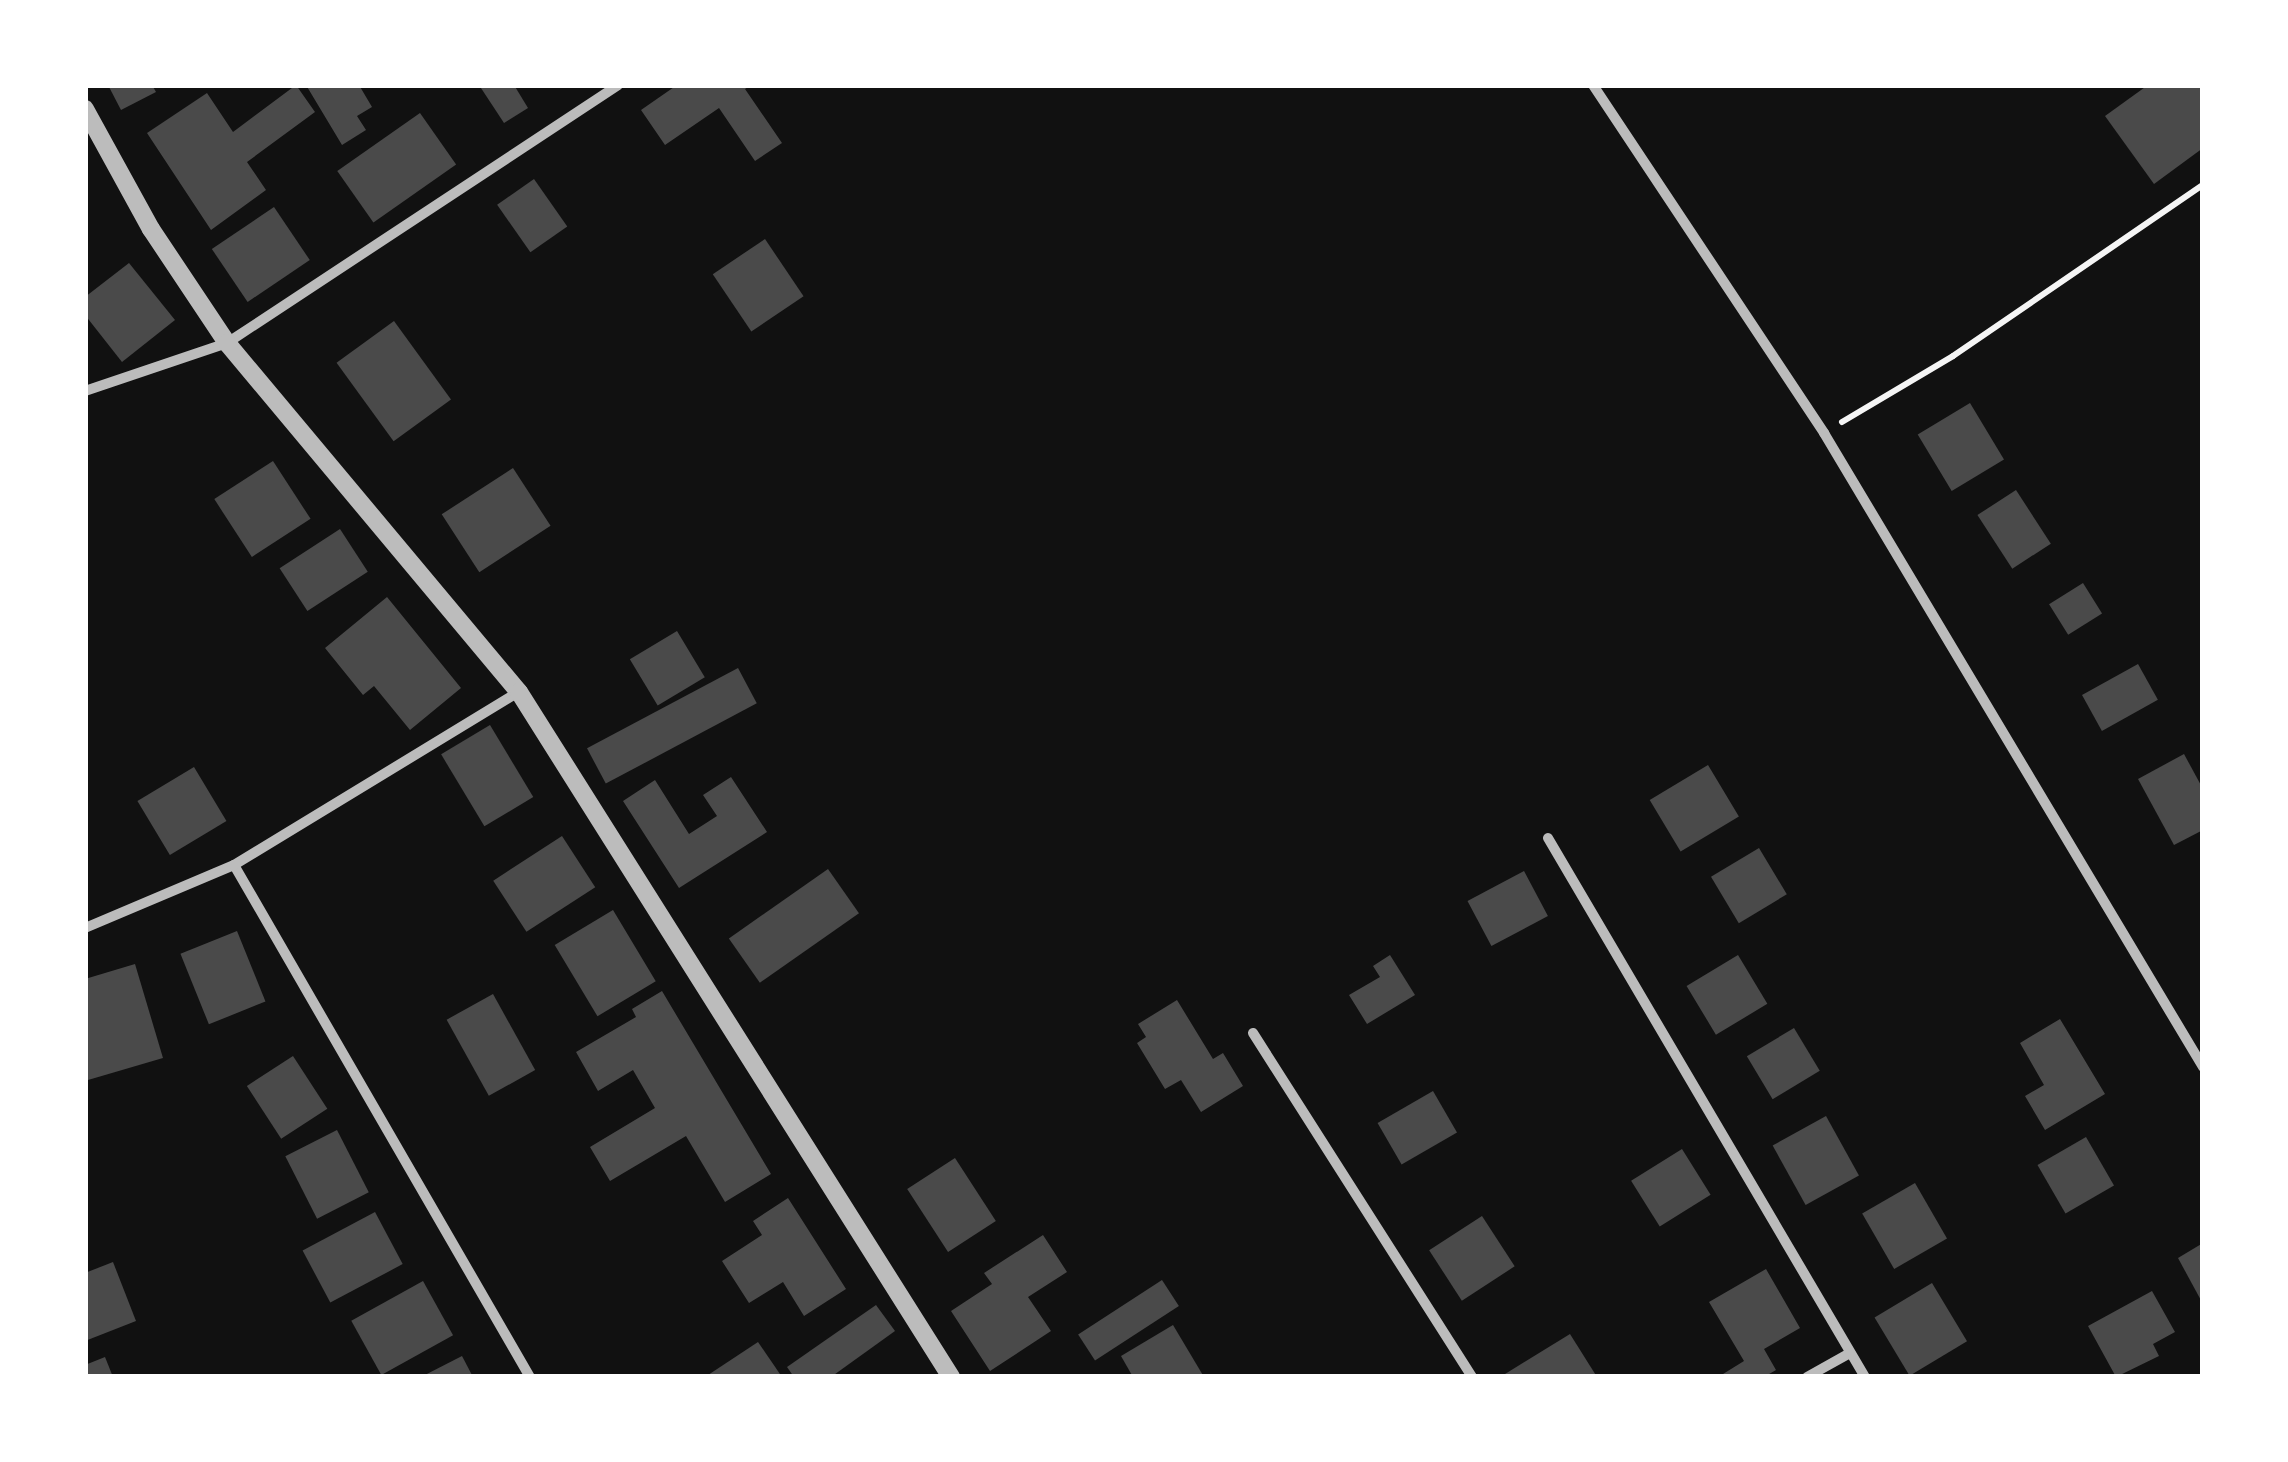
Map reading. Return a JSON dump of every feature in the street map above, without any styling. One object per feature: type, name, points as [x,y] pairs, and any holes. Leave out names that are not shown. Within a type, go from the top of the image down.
[{"type":"street","points":[[85,392],[227,343],[618,85]]},
{"type":"street","points":[[1593,85],[1824,434],[2203,1067]]},
{"type":"street","points":[[85,110],[151,228],[227,343],[519,692],[950,1377]]},
{"type":"street","points":[[85,928],[234,864],[519,692]]},
{"type":"street","points":[[1548,838],[1865,1377]]},
{"type":"street","points":[[234,864],[530,1377]]},
{"type":"street","points":[[1254,1033],[1472,1377]]},
{"type":"street","points":[[1807,1377],[1850,1353]]},
{"type":"path","points":[[1824,434],[1952,356],[2203,184]]},
{"type":"building","points":[[108,85],[152,85],[156,92],[121,110]]},
{"type":"building","points":[[296,85],[315,112],[247,162],[266,190],[211,230],[147,133],[207,93],[233,132]]},
{"type":"building","points":[[306,85],[359,85],[372,107],[357,116],[366,130],[342,145]]},
{"type":"building","points":[[479,85],[514,85],[528,108],[504,123]]},
{"type":"building","points":[[677,85],[751,85],[745,89],[782,143],[755,161],[719,108],[665,145],[641,110]]},
{"type":"building","points":[[2148,85],[2203,85],[2203,148],[2154,184],[2105,116]]},
{"type":"building","points":[[420,113],[456,165],[373,223],[337,171]]},
{"type":"building","points":[[534,179],[567,227],[530,252],[497,205]]},
{"type":"building","points":[[274,207],[310,260],[248,302],[212,249]]},
{"type":"building","points":[[765,239],[804,296],[751,331],[713,274]]},
{"type":"building","points":[[129,263],[175,320],[122,362],[85,315],[85,297]]},
{"type":"building","points":[[394,321],[451,399],[394,441],[337,363]]},
{"type":"building","points":[[1970,403],[2004,460],[1952,491],[1918,434]]},
{"type":"building","points":[[273,461],[311,519],[252,557],[214,499]]},
{"type":"building","points":[[513,468],[551,526],[479,572],[442,514]]},
{"type":"building","points":[[2016,490],[2051,544],[2012,569],[1977,515]]},
{"type":"building","points":[[340,529],[368,572],[307,611],[280,568]]},
{"type":"building","points":[[2083,583],[2102,614],[2068,635],[2049,604]]},
{"type":"building","points":[[387,597],[461,688],[410,730],[374,686],[363,695],[325,648]]},
{"type":"building","points":[[677,631],[705,677],[658,706],[630,659]]},
{"type":"building","points":[[2138,664],[2158,700],[2102,731],[2082,695]]},
{"type":"building","points":[[738,668],[757,703],[606,784],[587,748]]},
{"type":"building","points":[[490,725],[533,797],[484,826],[441,754]]},
{"type":"building","points":[[2184,754],[2203,789],[2203,830],[2174,845],[2138,779]]},
{"type":"building","points":[[1708,765],[1739,816],[1681,851],[1650,800]]},
{"type":"building","points":[[194,767],[226,821],[170,855],[137,801]]},
{"type":"building","points":[[731,777],[767,832],[679,888],[623,801],[655,780],[689,834],[717,816],[703,795]]},
{"type":"building","points":[[562,836],[595,887],[526,932],[493,881]]},
{"type":"building","points":[[1759,848],[1787,894],[1739,923],[1711,877]]},
{"type":"building","points":[[828,869],[859,913],[760,983],[729,938]]},
{"type":"building","points":[[1524,871],[1548,916],[1491,946],[1467,901]]},
{"type":"building","points":[[613,910],[656,981],[597,1016],[555,945]]},
{"type":"building","points":[[237,931],[265,1001],[209,1024],[180,954]]},
{"type":"building","points":[[1390,955],[1415,995],[1367,1024],[1349,995],[1380,977],[1373,966]]},
{"type":"building","points":[[1738,955],[1767,1004],[1716,1035],[1687,986]]},
{"type":"building","points":[[135,964],[163,1058],[88,1080],[85,979]]},
{"type":"building","points":[[662,991],[771,1174],[725,1202],[686,1136],[610,1181],[590,1147],[655,1108],[633,1070],[598,1091],[576,1052],[636,1017],[632,1009]]},
{"type":"building","points":[[493,994],[535,1070],[489,1096],[447,1020]]},
{"type":"building","points":[[1177,1000],[1213,1059],[1223,1053],[1243,1086],[1201,1112],[1181,1080],[1165,1089],[1137,1043],[1146,1037],[1138,1024]]},
{"type":"building","points":[[2060,1019],[2105,1094],[2045,1130],[2025,1096],[2044,1085],[2020,1043]]},
{"type":"building","points":[[1794,1028],[1820,1071],[1773,1099],[1747,1056]]},
{"type":"building","points":[[293,1056],[327,1109],[281,1139],[247,1086]]},
{"type":"building","points":[[1433,1091],[1457,1133],[1402,1165],[1378,1123]]},
{"type":"building","points":[[1826,1116],[1859,1175],[1806,1205],[1773,1146]]},
{"type":"building","points":[[337,1130],[369,1192],[317,1219],[285,1156]]},
{"type":"building","points":[[2086,1137],[2114,1185],[2066,1213],[2038,1165]]},
{"type":"building","points":[[1682,1149],[1711,1195],[1660,1227],[1631,1181]]},
{"type":"building","points":[[955,1158],[996,1221],[948,1252],[907,1189]]},
{"type":"building","points":[[1915,1183],[1947,1238],[1894,1269],[1862,1214]]},
{"type":"building","points":[[788,1198],[846,1289],[804,1316],[783,1282],[749,1303],[722,1261],[762,1235],[753,1221]]},
{"type":"building","points":[[375,1212],[403,1264],[330,1303],[303,1250]]},
{"type":"building","points":[[1482,1216],[1515,1266],[1462,1301],[1429,1250]]},
{"type":"building","points":[[1043,1235],[1067,1272],[1028,1297],[1051,1331],[990,1371],[951,1311],[992,1284],[984,1273]]},
{"type":"building","points":[[2203,1243],[2203,1304],[2178,1258]]},
{"type":"building","points":[[113,1262],[136,1321],[85,1341],[85,1273]]},
{"type":"building","points":[[1766,1269],[1800,1328],[1764,1349],[1776,1370],[1764,1377],[1725,1377],[1723,1374],[1744,1361],[1709,1302]]},
{"type":"building","points":[[1162,1280],[1179,1306],[1095,1360],[1078,1334]]},
{"type":"building","points":[[423,1281],[453,1335],[381,1375],[351,1321]]},
{"type":"building","points":[[1932,1283],[1967,1341],[1910,1376],[1875,1318]]},
{"type":"building","points":[[2152,1291],[2175,1332],[2153,1344],[2159,1356],[2116,1377],[2088,1326]]},
{"type":"building","points":[[876,1305],[895,1331],[831,1377],[794,1377],[787,1367]]},
{"type":"building","points":[[1173,1325],[1204,1377],[1133,1377],[1121,1356]]},
{"type":"building","points":[[1570,1334],[1597,1377],[1505,1374]]},
{"type":"building","points":[[758,1342],[782,1377],[705,1377]]},
{"type":"building","points":[[462,1356],[473,1377],[421,1377]]},
{"type":"building","points":[[105,1357],[113,1377],[85,1377],[85,1365]]}]
